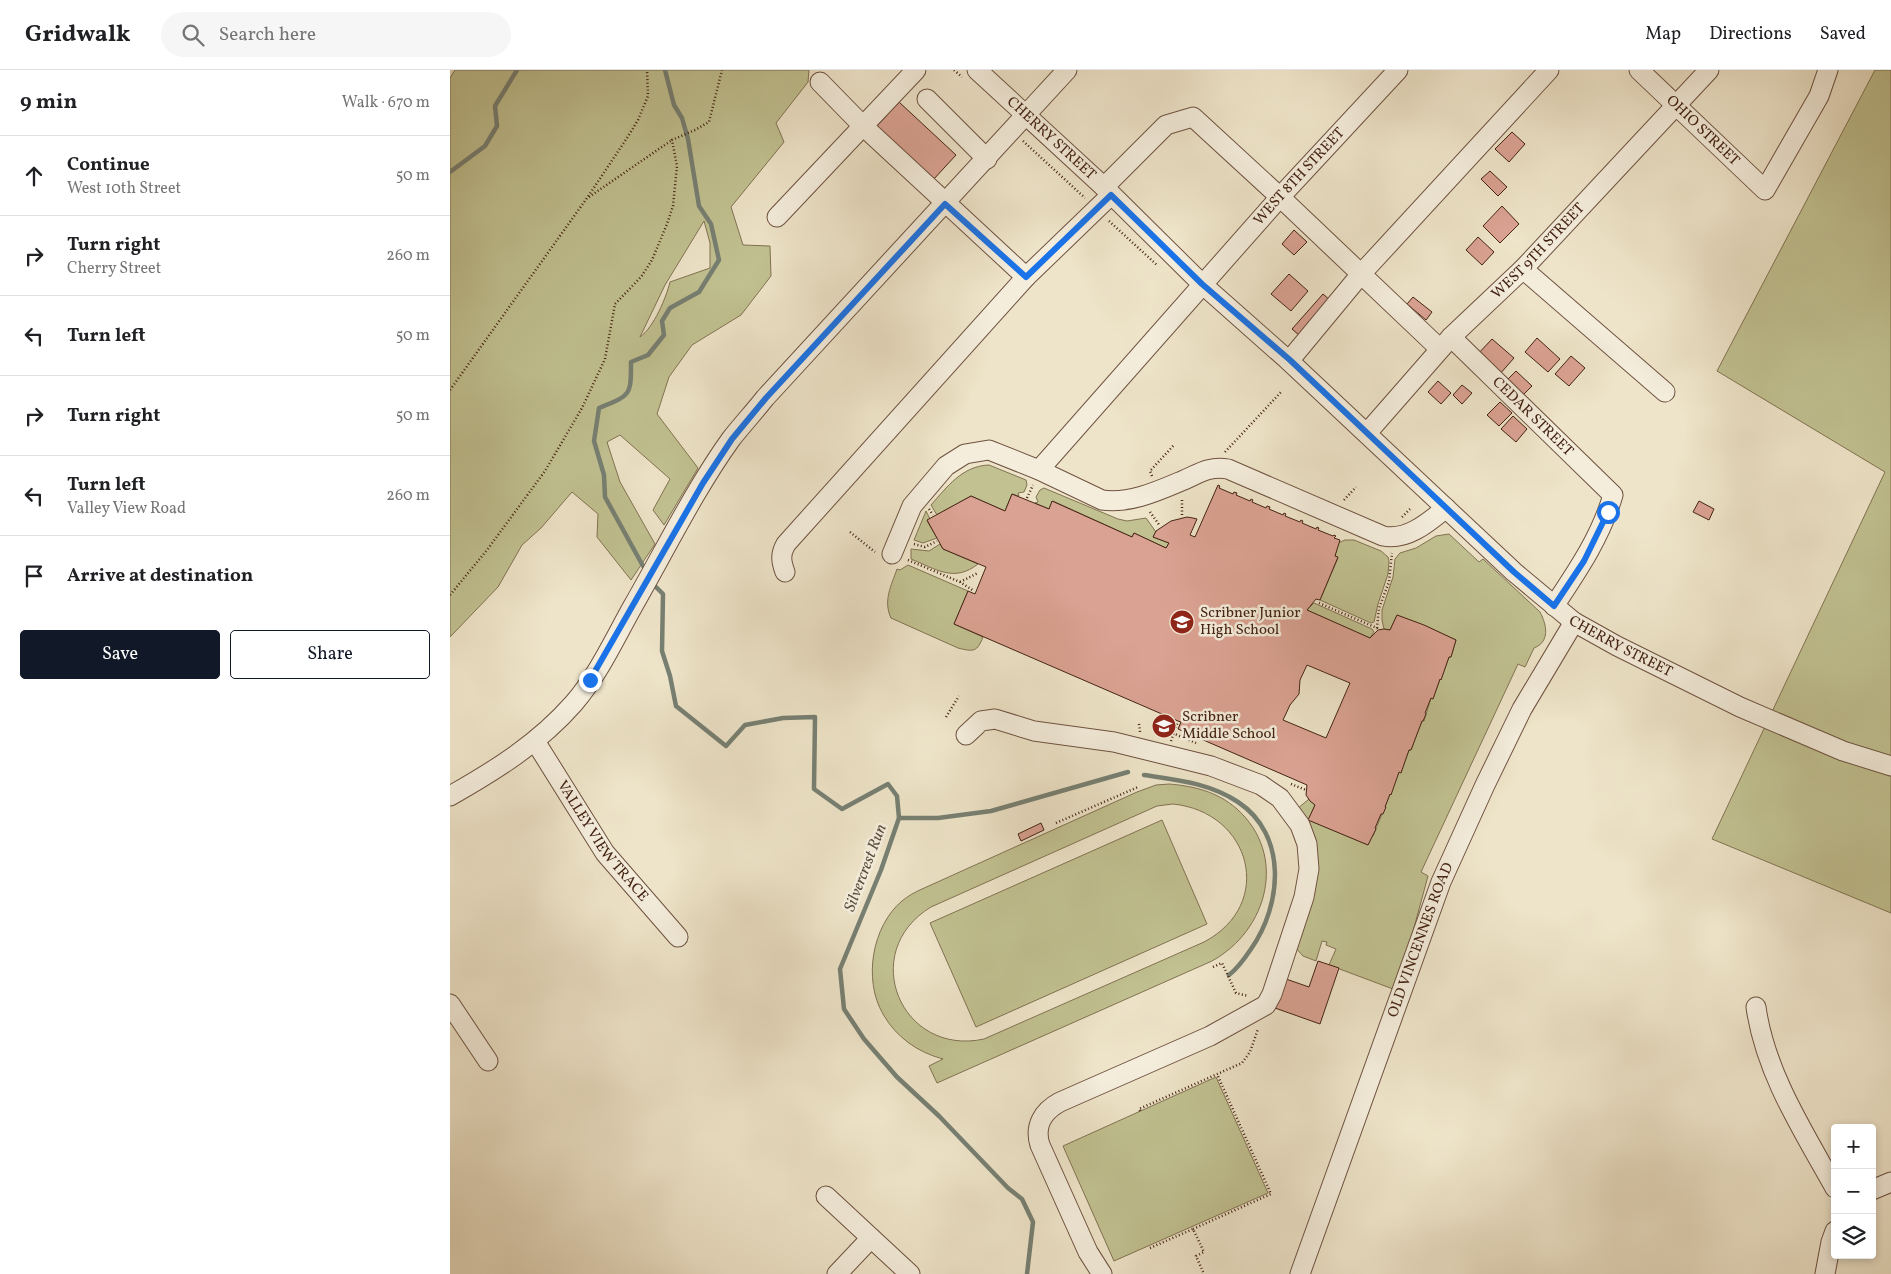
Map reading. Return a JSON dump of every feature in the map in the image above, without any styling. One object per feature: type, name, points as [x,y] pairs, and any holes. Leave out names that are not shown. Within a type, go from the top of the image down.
[{"type":"street","points":[[778,217],[916,70]]},
{"type":"street","name":"CHERRY STREET","points":[[977,70],[1107,191],[1202,284],[1290,360],[1514,572],[1574,622],[1616,646],[1748,711],[1842,750],[1891,766]]},
{"type":"street","points":[[450,796],[488,774],[535,741],[563,715],[590,680],[703,483],[732,439],[766,398],[986,158],[1031,120],[1067,70]]},
{"type":"street","name":"WEST 8TH STREET","points":[[1037,475],[1202,284],[1398,70]]},
{"type":"street","points":[[1290,360],[1361,274],[1549,70]]},
{"type":"street","name":"OHIO STREET","points":[[1639,70],[1765,190],[1819,96],[1828,70]]},
{"type":"street","name":"WEST 9TH STREET","points":[[1367,433],[1446,343],[1523,269],[1709,70]]},
{"type":"street","points":[[820,82],[945,204],[1026,277]]},
{"type":"street","points":[[927,99],[986,158]]},
{"type":"street","name":"CEDAR STREET","points":[[1107,191],[1166,125],[1193,117],[1361,274],[1446,343],[1613,495],[1608,512],[1584,561],[1554,606]]},
{"type":"street","points":[[785,572],[781,562],[781,553],[786,544],[1026,277],[1107,191]]},
{"type":"street","points":[[1523,269],[1665,392]]},
{"type":"street","points":[[892,556],[912,506],[946,466],[965,454],[989,450],[1037,475],[1102,500],[1114,501],[1152,493],[1210,469],[1228,469],[1387,537],[1395,538],[1416,530],[1446,508]]},
{"type":"street","name":"OLD VINCENNES ROAD","points":[[1300,1274],[1441,882],[1484,785],[1522,709],[1574,622]]},
{"type":"street","points":[[966,735],[981,721],[995,719],[1034,732],[1114,742],[1211,766],[1261,785],[1280,798],[1300,825],[1307,844],[1309,869],[1304,897],[1268,1004],[1210,1036],[1060,1102],[1049,1109],[1043,1116],[1039,1125],[1040,1145],[1088,1252],[1102,1274]]},
{"type":"street","name":"VALLEY VIEW TRACE","points":[[535,741],[605,853],[678,937]]},
{"type":"street","points":[[450,1004],[488,1061]]},
{"type":"street","points":[[1756,1007],[1759,1029],[1787,1102],[1831,1181]]},
{"type":"street","points":[[1876,1188],[1891,1182]]},
{"type":"street","points":[[826,1196],[910,1274]]},
{"type":"street","points":[[837,1274],[872,1238]]},
{"type":"street","points":[[1826,1274],[1831,1247]]},
{"type":"path","points":[[450,390],[587,198],[627,138],[644,109],[648,96],[647,70]]},
{"type":"path","points":[[587,198],[672,140],[709,122],[722,70]]},
{"type":"path","points":[[1022,141],[1031,120]]},
{"type":"path","points":[[450,595],[487,550],[546,470],[582,408],[605,359],[615,304],[642,277],[652,260],[667,224],[673,206],[677,166],[672,140]]},
{"type":"path","points":[[1219,468],[1220,456],[1282,391]]},
{"type":"path","points":[[1027,498],[1037,475]]},
{"type":"path","points":[[1181,496],[1182,516]]},
{"type":"path","points":[[1147,509],[1160,526]]},
{"type":"path","points":[[850,532],[892,556],[960,582],[974,591]]},
{"type":"path","points":[[910,543],[925,547],[937,541]]},
{"type":"path","points":[[1319,603],[1377,628],[1379,608],[1389,582],[1393,549]]},
{"type":"path","points":[[960,582],[978,573]]},
{"type":"path","points":[[946,717],[959,696]]},
{"type":"path","points":[[1056,823],[1138,787]]},
{"type":"path","points":[[1216,960],[1218,964]]},
{"type":"path","points":[[1140,1111],[1139,1109],[1242,1063],[1246,1059],[1268,1004],[1236,993],[1222,963],[1213,967]]},
{"type":"path","points":[[1150,1248],[1271,1194],[1217,1074]]},
{"type":"path","points":[[1193,1229],[1204,1252],[1196,1256],[1204,1274]]},
{"type":"green space","points":[[455,70],[809,70],[808,82],[776,123],[784,142],[731,207],[743,245],[770,246],[771,276],[741,315],[692,345],[669,377],[657,414],[698,468],[664,525],[653,510],[670,479],[620,435],[607,442],[620,482],[655,544],[631,580],[597,537],[598,514],[572,492],[541,528],[522,545],[498,587],[450,637],[450,78]],"holes":[[[704,221],[710,243],[710,268],[670,282],[666,296],[655,319],[640,337],[665,285]]]},
{"type":"green space","points":[[1875,70],[1891,70],[1891,913],[1712,839],[1885,472],[1717,371]]},
{"type":"green space","points":[[989,465],[1026,480],[1027,485],[1024,492],[1018,493],[1019,496],[1012,494],[1005,511],[971,496],[937,515],[931,505],[949,485],[971,469]]},
{"type":"green space","points":[[1044,488],[1118,519],[1127,521],[1146,518],[1156,532],[1153,537],[1169,543],[1166,548],[1134,533],[1132,537],[1053,501],[1049,509],[1035,503],[1038,502],[1036,497],[1040,490]]},
{"type":"green space","points":[[926,511],[930,519],[927,521],[937,538],[923,543],[914,540]]},
{"type":"green space","points":[[1449,534],[1479,562],[1483,559],[1540,612],[1546,633],[1543,642],[1534,648],[1525,667],[1518,664],[1421,872],[1428,876],[1412,935],[1393,989],[1329,965],[1336,949],[1326,945],[1327,942],[1322,941],[1316,961],[1303,956],[1294,946],[1313,884],[1297,809],[1309,799],[1315,805],[1309,820],[1368,845],[1373,836],[1399,772],[1401,772],[1409,750],[1411,750],[1422,721],[1424,721],[1431,698],[1433,699],[1449,657],[1451,657],[1456,640],[1397,615],[1390,630],[1384,629],[1382,610],[1393,577],[1395,559],[1400,553],[1416,548],[1436,536]]},
{"type":"green space","points":[[1345,540],[1354,540],[1381,551],[1388,557],[1388,574],[1374,622],[1371,623],[1320,600],[1338,558],[1335,556],[1338,543]]},
{"type":"green space","points":[[940,544],[943,549],[978,564],[961,573],[953,573],[937,570],[911,559],[911,549],[929,551]]},
{"type":"green space","points":[[908,565],[968,591],[954,624],[983,637],[977,648],[968,650],[958,648],[891,618],[888,606],[890,587],[897,569],[900,570]]},
{"type":"green space","points":[[1314,603],[1372,629],[1374,632],[1370,638],[1307,610]]},
{"type":"green space","points":[[1156,785],[1188,786],[1214,794],[1230,803],[1253,827],[1262,848],[1266,869],[1265,891],[1258,911],[1247,931],[1231,947],[1212,961],[937,1083],[929,1066],[943,1059],[916,1048],[894,1030],[883,1014],[873,986],[874,954],[884,924],[892,912],[904,899],[919,890]],"holes":[[[1173,804],[1200,811],[1221,824],[1236,841],[1245,862],[1246,884],[1240,906],[1227,925],[1204,942],[984,1039],[955,1040],[930,1032],[911,1017],[899,997],[893,973],[896,949],[909,926],[931,907],[1157,806]]]},
{"type":"green space","points":[[1162,820],[1207,924],[976,1027],[930,923]]},
{"type":"green space","points":[[1216,1077],[1268,1193],[1114,1261],[1063,1146]]},
{"type":"building","points":[[899,102],[956,155],[933,180],[876,127]]},
{"type":"building","points":[[1512,132],[1525,144],[1509,162],[1495,149]]},
{"type":"building","points":[[1490,171],[1507,187],[1498,196],[1481,179]]},
{"type":"building","points":[[1502,206],[1519,224],[1500,243],[1483,226]]},
{"type":"building","points":[[1294,230],[1307,242],[1294,255],[1282,244]]},
{"type":"building","points":[[1478,237],[1494,252],[1482,265],[1466,250]]},
{"type":"building","points":[[1289,274],[1308,291],[1291,311],[1271,294]]},
{"type":"building","points":[[1323,294],[1331,301],[1300,336],[1292,329]]},
{"type":"building","points":[[1413,297],[1432,312],[1426,320],[1407,304]]},
{"type":"building","points":[[1537,338],[1560,359],[1548,372],[1525,352]]},
{"type":"building","points":[[1492,339],[1514,358],[1499,375],[1477,355]]},
{"type":"building","points":[[1571,356],[1585,368],[1569,386],[1555,374]]},
{"type":"building","points":[[1516,371],[1532,386],[1522,396],[1506,381]]},
{"type":"building","points":[[1438,381],[1451,393],[1441,404],[1428,392]]},
{"type":"building","points":[[1462,385],[1472,393],[1462,404],[1453,395]]},
{"type":"building","points":[[1500,402],[1512,413],[1499,426],[1487,415]]},
{"type":"building","points":[[1513,416],[1527,429],[1516,442],[1501,429]]},
{"type":"building","points":[[1218,485],[1220,486],[1219,488],[1233,494],[1234,492],[1237,493],[1236,495],[1250,501],[1251,499],[1253,500],[1252,502],[1266,508],[1267,506],[1270,507],[1269,509],[1283,515],[1284,513],[1286,514],[1285,516],[1300,522],[1301,520],[1303,521],[1302,523],[1316,529],[1317,527],[1319,528],[1318,530],[1334,535],[1336,536],[1334,538],[1340,540],[1335,556],[1338,557],[1320,600],[1316,599],[1307,610],[1370,638],[1378,630],[1390,630],[1397,615],[1456,640],[1451,657],[1449,657],[1433,699],[1431,698],[1411,750],[1409,750],[1401,773],[1399,772],[1386,807],[1383,814],[1381,814],[1368,845],[1308,820],[1315,805],[1306,795],[1307,785],[1178,729],[1181,722],[954,624],[968,591],[975,594],[986,567],[943,549],[927,520],[971,496],[1005,511],[1012,494],[1049,509],[1052,501],[1132,537],[1134,533],[1166,548],[1169,543],[1153,537],[1156,531],[1171,521],[1187,517],[1193,518],[1197,519],[1190,535],[1195,537]],"holes":[[[1307,665],[1350,683],[1326,738],[1283,720],[1290,705],[1299,694],[1300,680]]]},
{"type":"building","points":[[1699,501],[1714,509],[1709,520],[1693,512]]},
{"type":"building","points":[[1041,823],[1044,830],[1021,841],[1018,834]]},
{"type":"building","points":[[1318,961],[1339,968],[1320,1024],[1275,1008],[1286,979],[1309,987]]},
{"type":"waterway","points":[[450,172],[485,146],[497,126],[495,106],[517,70]]},
{"type":"waterway","name":"Silvercrest Run","points":[[643,566],[605,497],[604,475],[594,441],[599,408],[618,400],[627,393],[630,382],[631,362],[648,355],[664,335],[662,321],[670,308],[699,292],[719,260],[711,224],[699,206],[688,139],[682,118],[674,105],[665,70]]},
{"type":"waterway","name":"Silvercrest Run","points":[[656,587],[663,594],[662,651],[670,676],[676,706],[726,746],[745,725],[783,718],[815,717],[814,789],[842,809],[888,784],[897,796],[899,818],[881,870],[840,969],[844,1009],[864,1039],[897,1077],[939,1116],[1008,1188],[1022,1199],[1033,1222],[1027,1274]]},
{"type":"waterway","points":[[899,818],[938,818],[991,811],[1128,772]]},
{"type":"waterway","points":[[1144,775],[1192,783],[1216,790],[1238,802],[1254,816],[1265,833],[1272,851],[1275,871],[1274,892],[1269,912],[1251,949],[1229,975]]},
{"type":"place","name":"Scribner Junior High School","points":[[1182,622]]},
{"type":"place","name":"Scribner Middle School","points":[[1164,726]]},
{"type":"route","points":[[590,680],[703,483],[732,439],[766,398],[945,204],[1026,277],[1111,195],[1202,284],[1290,360],[1514,572],[1554,606],[1584,561],[1608,512]]}]
